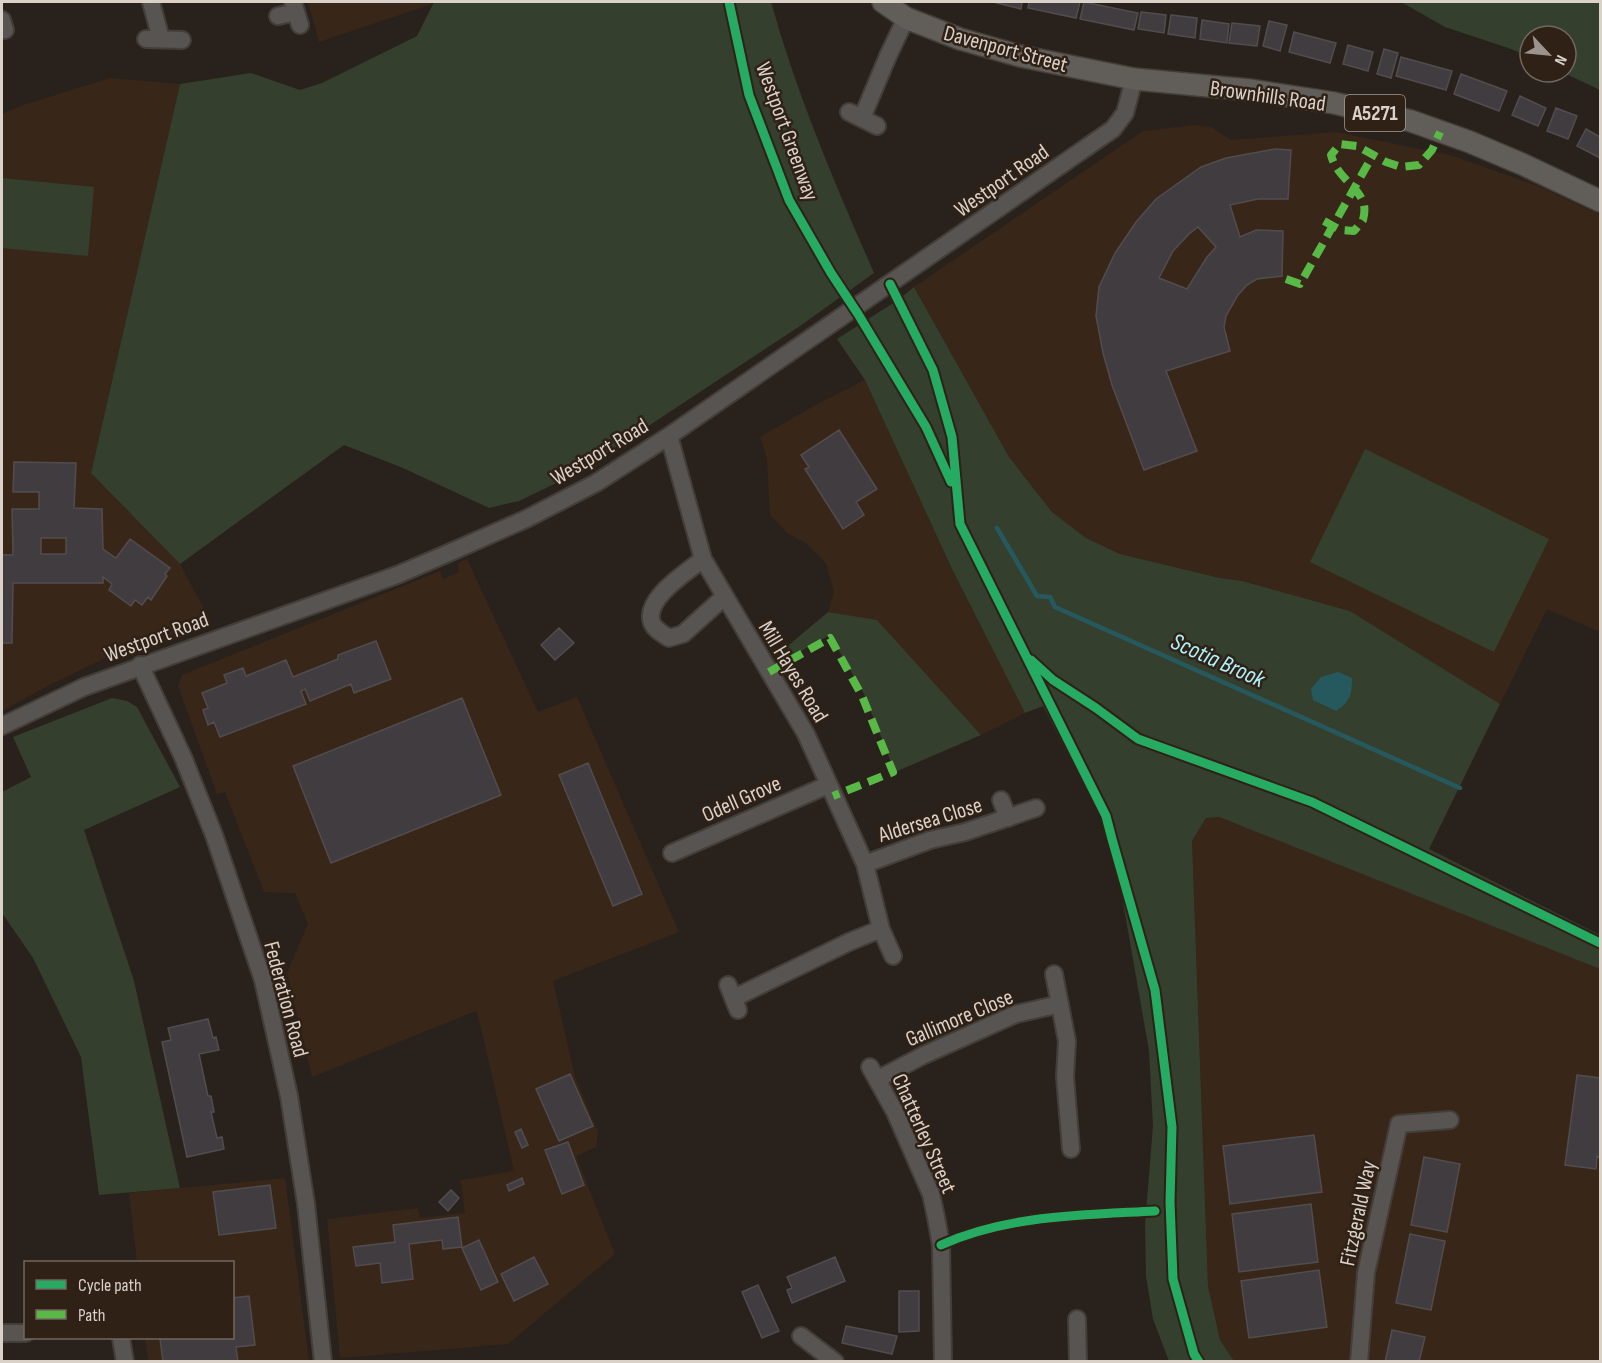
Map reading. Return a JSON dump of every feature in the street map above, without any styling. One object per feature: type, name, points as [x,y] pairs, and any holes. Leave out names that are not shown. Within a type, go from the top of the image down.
[{"type":"main road","name":"Davenport Street","points":[[884,2],[906,18],[960,39],[1020,56],[1134,79]]},
{"type":"main road","name":"Brownhills Road","points":[[1134,79],[1261,92],[1334,103],[1411,121],[1522,164],[1600,201]]},
{"type":"street","points":[[151,2],[154,39],[182,40]]},
{"type":"street","points":[[278,16],[296,13]]},
{"type":"street","points":[[877,126],[856,115],[906,18]]},
{"type":"street","name":"Westport Road","points":[[2,726],[84,687],[140,665],[397,575],[526,519],[596,483],[833,323],[1113,129],[1125,113],[1134,79]]},
{"type":"street","name":"Mill Hayes Road","points":[[669,435],[703,559],[806,734],[865,864],[881,929],[893,956]]},
{"type":"street","points":[[703,559],[656,599],[651,611],[652,622],[657,630],[669,639],[682,634],[724,597]]},
{"type":"street","name":"Federation Road","points":[[140,665],[183,757],[214,835],[262,980],[289,1096],[306,1204],[323,1362]]},
{"type":"street","name":"Odell Grove","points":[[672,853],[828,785]]},
{"type":"street","name":"Aldersea Close","points":[[1001,800],[1008,818]]},
{"type":"street","name":"Aldersea Close","points":[[865,864],[930,840],[965,832],[1036,808]]},
{"type":"street","points":[[734,998],[849,942],[881,929]]},
{"type":"street","points":[[1054,974],[1067,1041],[1065,1077],[1071,1149]]},
{"type":"street","name":"Gallimore Close","points":[[874,1073],[924,1055],[1016,1014],[1060,1004]]},
{"type":"street","name":"Chatterley Street","points":[[874,1073],[895,1112],[931,1194],[941,1245],[944,1362]]},
{"type":"street","name":"Fitzgerald Way","points":[[1359,1362],[1366,1273],[1399,1124],[1450,1120]]},
{"type":"street","points":[[1077,1319],[1078,1362]]},
{"type":"street","points":[[2,1333],[24,1333]]},
{"type":"street","points":[[801,1336],[835,1362]]},
{"type":"street","points":[[121,1339],[125,1362]]},
{"type":"shaded area","points":[[308,2],[434,2],[319,42]]},
{"type":"shaded area","points":[[110,78],[180,84],[91,473],[180,564],[211,622],[110,656],[51,684],[2,711],[2,114],[23,105]]},
{"type":"shaded area","points":[[1194,125],[1211,127],[1231,140],[1336,132],[1450,155],[1538,186],[1600,215],[1600,632],[1547,609],[1500,704],[1350,611],[1242,581],[1220,578],[1120,554],[1086,538],[1052,512],[1009,457],[914,287],[1143,131]]},
{"type":"shaded area","points":[[865,380],[952,569],[1025,713],[981,735],[877,621],[828,612],[834,592],[826,563],[804,542],[787,533],[770,515],[767,459],[760,437]]},
{"type":"shaded area","points":[[467,559],[538,712],[577,697],[679,932],[553,981],[575,1077],[598,1132],[596,1147],[576,1156],[615,1254],[508,1344],[340,1358],[327,1219],[418,1208],[420,1218],[465,1213],[461,1180],[514,1171],[481,1028],[476,1011],[312,1077],[287,973],[308,924],[295,893],[264,892],[225,792],[217,794],[178,686],[182,675],[440,571],[443,579],[459,572],[458,563]]},
{"type":"shaded area","points":[[1219,817],[1600,969],[1600,1361],[1234,1361],[1220,1340],[1208,1286],[1192,841],[1206,818]]},
{"type":"shaded area","points":[[285,1178],[309,1361],[148,1361],[145,1339],[234,1339],[234,1261],[137,1261],[129,1193]]},
{"type":"green space","points":[[434,2],[771,2],[805,105],[874,273],[800,326],[577,473],[519,501],[489,508],[403,468],[344,445],[180,564],[91,473],[180,84],[251,73],[300,90],[322,83],[417,36]]},
{"type":"green space","points":[[1401,2],[1600,2],[1600,90],[1578,80],[1578,24],[1518,24],[1518,52],[1445,27]]},
{"type":"green space","points":[[2,178],[94,187],[88,256],[2,248]]},
{"type":"green space","points":[[914,287],[1009,457],[1052,512],[1086,538],[1120,554],[1220,578],[1242,581],[1350,611],[1500,704],[1429,849],[1600,935],[1600,969],[1219,817],[1206,818],[1192,841],[1208,1286],[1220,1340],[1234,1361],[1169,1361],[1153,1319],[1146,1276],[1145,1224],[1153,1126],[1149,1051],[1112,839],[1043,706],[1025,713],[952,569],[865,380],[837,339],[898,300]]},
{"type":"green space","points":[[1365,449],[1549,539],[1494,652],[1310,562]]},
{"type":"green space","points":[[828,612],[877,620],[981,735],[895,772],[864,694],[830,635],[781,662],[777,655]]},
{"type":"green space","points":[[112,698],[127,701],[137,707],[180,787],[84,830],[134,981],[180,1188],[99,1195],[81,1057],[33,958],[2,913],[2,792],[31,777],[13,737]]},
{"type":"water","points":[[1338,672],[1352,678],[1352,684],[1347,701],[1336,711],[1313,700],[1311,689],[1321,677]]},
{"type":"building","points":[[993,2],[1022,2],[1021,9]]},
{"type":"building","points":[[1029,2],[1080,2],[1076,18],[1028,8]]},
{"type":"building","points":[[1084,2],[1138,13],[1134,30],[1080,19]]},
{"type":"building","points":[[1141,12],[1166,15],[1164,33],[1138,29]]},
{"type":"building","points":[[1171,15],[1197,18],[1195,38],[1168,34]]},
{"type":"building","points":[[1202,20],[1229,24],[1227,43],[1200,39]]},
{"type":"building","points":[[1269,21],[1287,25],[1280,51],[1263,46]]},
{"type":"building","points":[[1232,23],[1260,26],[1257,46],[1229,43]]},
{"type":"building","points":[[1294,32],[1336,43],[1330,63],[1289,52]]},
{"type":"building","points":[[1348,45],[1373,52],[1368,71],[1343,64]]},
{"type":"building","points":[[1384,49],[1398,53],[1391,78],[1377,74]]},
{"type":"building","points":[[1401,57],[1452,71],[1446,90],[1396,76]]},
{"type":"building","points":[[1461,74],[1507,91],[1499,111],[1454,94]]},
{"type":"building","points":[[1520,96],[1546,108],[1538,126],[1512,115]]},
{"type":"building","points":[[1556,108],[1577,116],[1568,139],[1547,131]]},
{"type":"building","points":[[1586,129],[1600,137],[1600,158],[1577,146]]},
{"type":"building","points":[[1275,149],[1291,150],[1288,199],[1258,199],[1230,205],[1240,237],[1256,230],[1283,231],[1282,276],[1257,279],[1247,285],[1238,295],[1226,316],[1224,327],[1230,351],[1166,371],[1197,451],[1144,470],[1112,385],[1103,353],[1096,316],[1099,287],[1115,253],[1136,222],[1156,199],[1201,167],[1226,158]],"holes":[[[1198,227],[1216,247],[1187,289],[1159,278],[1173,251]]]},
{"type":"building","points":[[839,430],[877,489],[856,502],[864,515],[843,529],[805,469],[809,467],[801,455]]},
{"type":"building","points":[[14,462],[76,463],[74,508],[102,509],[103,549],[116,558],[130,539],[170,568],[165,574],[167,576],[151,600],[148,597],[142,605],[135,600],[131,606],[109,590],[112,584],[103,577],[103,583],[13,583],[12,643],[2,643],[2,555],[13,555],[12,509],[39,509],[39,492],[13,492]],"holes":[[[41,538],[66,538],[66,554],[41,554]]]},
{"type":"building","points":[[559,628],[574,643],[555,660],[541,645]]},
{"type":"building","points":[[376,641],[391,679],[354,693],[351,684],[310,701],[305,689],[301,691],[306,704],[220,737],[214,722],[208,725],[203,710],[208,708],[202,693],[227,683],[224,675],[243,668],[246,676],[286,660],[293,677],[338,659],[338,655]]},
{"type":"building","points":[[462,698],[501,795],[331,863],[293,766]]},
{"type":"building","points":[[588,763],[642,894],[613,906],[559,775]]},
{"type":"building","points":[[208,1019],[219,1050],[199,1054],[208,1096],[211,1096],[214,1112],[211,1112],[217,1138],[222,1137],[224,1149],[187,1157],[162,1042],[171,1040],[168,1028]]},
{"type":"building","points":[[570,1074],[593,1126],[559,1141],[536,1089]]},
{"type":"building","points":[[1577,1075],[1600,1078],[1600,1157],[1597,1156],[1596,1169],[1565,1165]]},
{"type":"building","points":[[521,1129],[528,1145],[522,1148],[515,1132]]},
{"type":"building","points":[[1314,1135],[1322,1192],[1230,1204],[1223,1146]]},
{"type":"building","points":[[568,1142],[584,1185],[562,1194],[545,1150]]},
{"type":"building","points":[[1424,1157],[1460,1164],[1447,1232],[1411,1225]]},
{"type":"building","points":[[522,1178],[524,1184],[509,1191],[507,1185]]},
{"type":"building","points":[[270,1185],[276,1228],[219,1235],[213,1192]]},
{"type":"building","points":[[451,1190],[459,1198],[448,1211],[439,1202]]},
{"type":"building","points":[[1311,1204],[1318,1262],[1239,1272],[1232,1214]]},
{"type":"building","points":[[458,1217],[462,1247],[443,1249],[442,1240],[409,1244],[413,1279],[382,1283],[380,1263],[356,1266],[353,1247],[395,1242],[393,1225]]},
{"type":"building","points":[[1410,1234],[1445,1241],[1431,1310],[1396,1303]]},
{"type":"building","points":[[479,1240],[498,1282],[481,1290],[462,1248]]},
{"type":"building","points":[[534,1257],[548,1284],[514,1301],[501,1274]]},
{"type":"building","points":[[835,1257],[845,1281],[792,1303],[787,1290],[792,1288],[787,1277]]},
{"type":"building","points":[[1319,1270],[1327,1327],[1249,1338],[1241,1281]]},
{"type":"building","points":[[758,1285],[779,1331],[762,1338],[742,1292]]},
{"type":"building","points":[[899,1291],[919,1291],[919,1331],[899,1332]]},
{"type":"building","points":[[249,1296],[255,1345],[236,1347],[238,1362],[163,1362],[160,1339],[234,1339],[234,1298]]},
{"type":"building","points":[[846,1326],[897,1336],[892,1354],[842,1343]]},
{"type":"building","points":[[1392,1330],[1425,1337],[1419,1362],[1385,1362]]},
{"type":"waterway","name":"Scotia Brook","points":[[997,528],[1037,596],[1050,597],[1055,607],[1460,788]]},
{"type":"marked path","points":[[1324,221],[1340,230],[1354,231],[1363,220],[1364,207],[1361,198],[1338,170],[1331,155],[1340,144],[1357,146],[1386,162],[1401,167],[1419,165],[1432,150],[1440,132]]},
{"type":"marked path","points":[[1286,279],[1300,284],[1373,155]]},
{"type":"marked path","points":[[769,672],[830,638],[862,696],[893,772],[833,796]]},
{"type":"cycle path","name":"Westport Greenway","points":[[729,2],[749,95],[789,200],[926,427],[951,482]]},
{"type":"cycle path","points":[[890,284],[933,370],[952,437],[960,524],[1106,816],[1155,990],[1172,1127],[1170,1202],[1173,1279],[1194,1354],[1199,1362]]},
{"type":"cycle path","points":[[1031,660],[1053,680],[1138,739],[1312,802],[1600,943]]},
{"type":"cycle path","points":[[941,1245],[966,1235],[1019,1222],[1046,1218],[1155,1211]]}]
